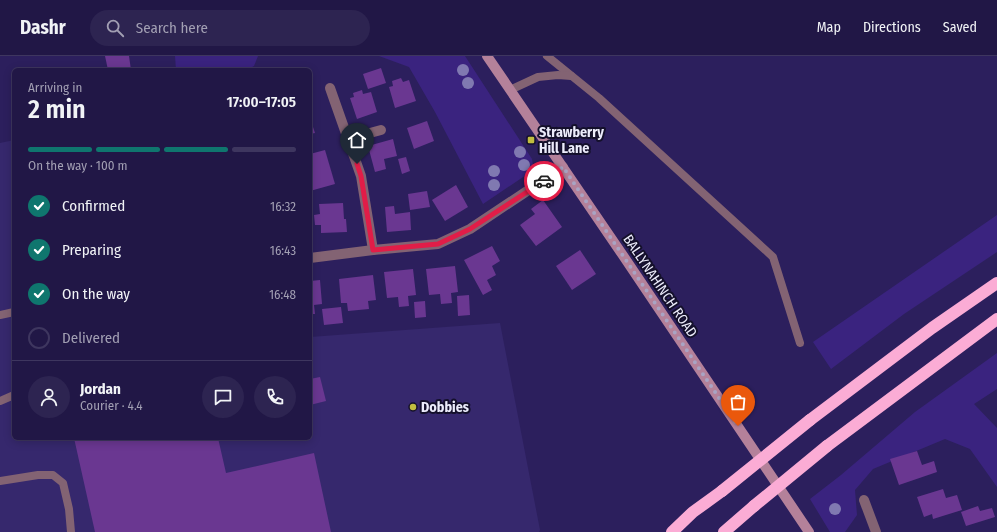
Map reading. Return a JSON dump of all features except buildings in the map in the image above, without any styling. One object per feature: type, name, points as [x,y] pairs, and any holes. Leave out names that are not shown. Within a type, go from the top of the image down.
[{"type":"highway","points":[[664,532],[722,491],[810,420],[932,328],[997,283]]},
{"type":"highway","points":[[724,532],[827,446],[997,319]]},
{"type":"highway","points":[[672,532],[693,512]]},
{"type":"highway","points":[[728,532],[737,520]]},
{"type":"street","name":"BALLYNAHINCH ROAD","points":[[487,56],[809,532]]},
{"type":"street","points":[[330,88],[361,176],[373,250]]},
{"type":"street","points":[[348,139],[380,130]]},
{"type":"street","points":[[312,258],[438,244],[470,229],[563,167]]},
{"type":"street","points":[[864,500],[876,532]]},
{"type":"lane","points":[[547,56],[599,98],[774,257],[800,342]]},
{"type":"lane","points":[[510,90],[538,77],[558,75],[571,76]]},
{"type":"lane","points":[[0,315],[12,312]]},
{"type":"lane","points":[[0,401],[12,396]]},
{"type":"lane","points":[[0,481],[38,475],[53,475],[63,483],[69,509],[72,532]]},
{"type":"shaded area","points":[[175,56],[258,56],[254,66],[250,68],[176,68]]},
{"type":"shaded area","points":[[379,56],[465,56],[532,159],[533,165],[529,173],[483,204],[435,112],[409,67]]},
{"type":"shaded area","name":"Dobbies","points":[[12,140],[12,440],[312,440],[312,337],[500,323],[540,530],[539,532],[0,532],[0,143]]},
{"type":"shaded area","points":[[997,215],[997,252],[904,314],[831,369],[813,342]]},
{"type":"shaded area","points":[[997,353],[997,389],[974,404],[997,428],[997,487],[970,449],[945,439],[873,469],[855,490],[857,515],[845,532],[830,532],[810,499],[841,475],[915,412]]},
{"type":"way so far","points":[[544,181],[563,167],[738,426]]},
{"type":"place","name":"Strawberry Hill Lane","points":[[531,140]]},
{"type":"place","name":"Dobbies","points":[[413,407]]},
{"type":"route","points":[[357,164],[361,176],[373,250],[438,244],[470,229],[544,181]]}]
